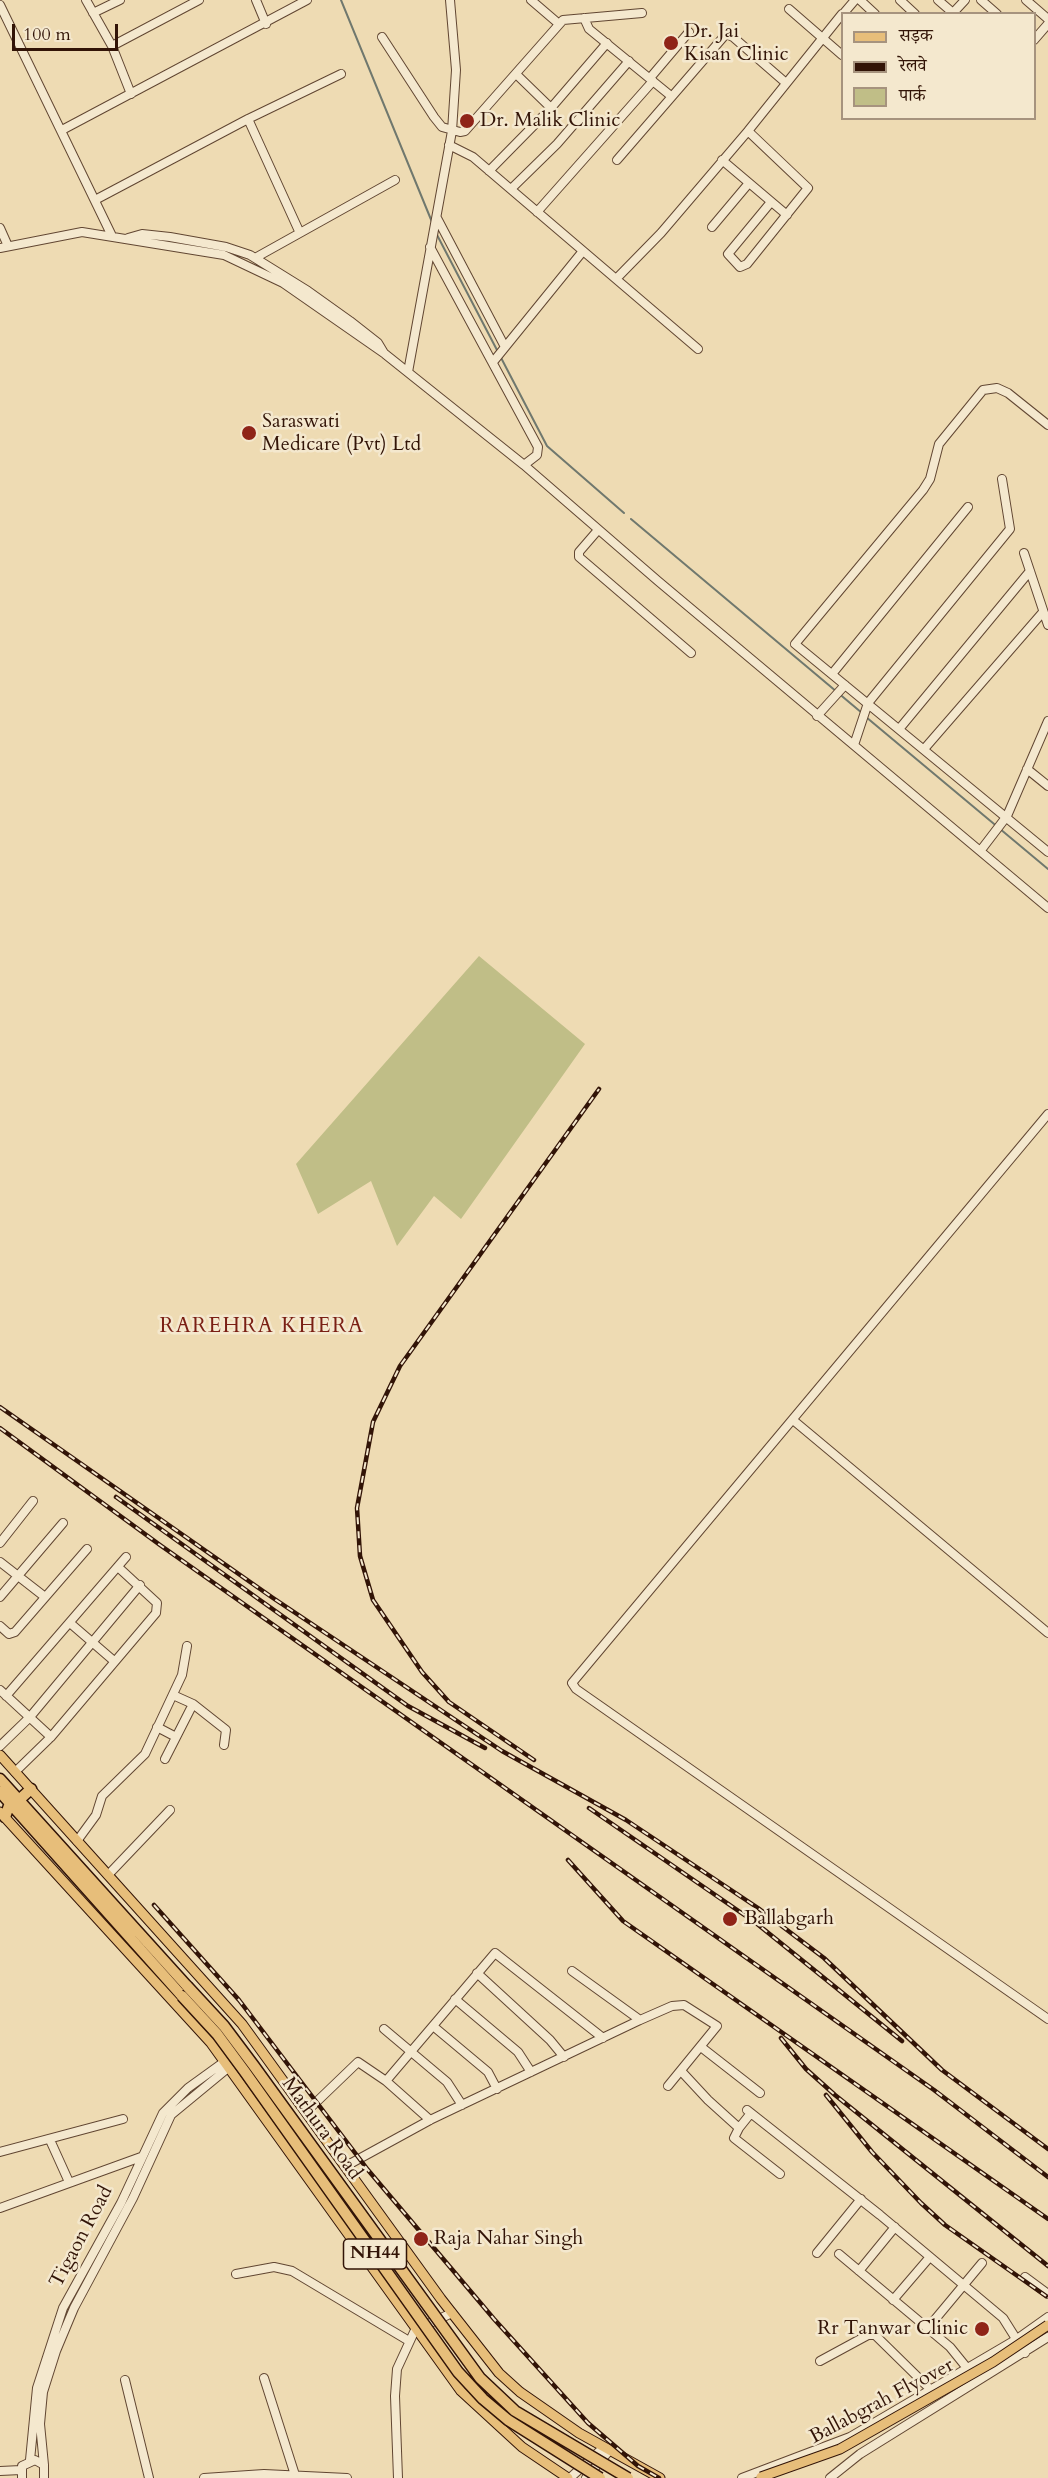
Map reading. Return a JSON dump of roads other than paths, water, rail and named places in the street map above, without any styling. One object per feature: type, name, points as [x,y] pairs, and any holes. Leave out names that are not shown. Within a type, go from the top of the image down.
[{"type":"highway","name":"Mathura Road","points":[[0,1779],[14,1802],[185,1991],[458,2372],[483,2399],[508,2420],[600,2478]]},
{"type":"highway","points":[[2,1817],[14,1802],[31,1789]]},
{"type":"highway","name":"Mathura Road","points":[[0,1792],[14,1802]]},
{"type":"highway","name":"Mathura Road","points":[[185,1991],[224,2026],[480,2378],[515,2411],[628,2478]]},
{"type":"main road","points":[[0,1755],[242,2024],[452,2313],[489,2360],[520,2392],[645,2474],[660,2478]]},
{"type":"main road","points":[[2,1817],[176,2004],[226,2065],[461,2391],[492,2422],[545,2464],[569,2478]]},
{"type":"main road","name":"Ballabgrah Flyover","points":[[759,2478],[840,2449],[993,2362],[1048,2325]]},
{"type":"street","points":[[86,0],[112,46],[131,94]]},
{"type":"street","points":[[93,13],[120,0]]},
{"type":"street","points":[[112,46],[199,0]]},
{"type":"street","points":[[256,0],[266,24]]},
{"type":"street","points":[[62,130],[266,24],[307,0]]},
{"type":"street","points":[[408,372],[452,131],[456,70],[450,0]]},
{"type":"street","points":[[531,0],[559,24]]},
{"type":"street","points":[[845,12],[855,0]]},
{"type":"street","points":[[860,0],[873,12]]},
{"type":"street","points":[[900,0],[913,12]]},
{"type":"street","points":[[938,0],[952,12]]},
{"type":"street","points":[[954,12],[965,0]]},
{"type":"street","points":[[981,0],[995,12]]},
{"type":"street","points":[[1026,0],[1048,19]]},
{"type":"street","points":[[0,5],[112,236]]},
{"type":"street","points":[[789,9],[841,53]]},
{"type":"street","points":[[382,37],[442,127],[452,131],[465,131],[565,19],[642,14]]},
{"type":"street","points":[[616,279],[661,232],[748,131],[841,17]]},
{"type":"street","points":[[584,18],[589,29],[671,96]]},
{"type":"street","points":[[1036,39],[1048,24]]},
{"type":"street","points":[[537,212],[652,80],[690,32]]},
{"type":"street","points":[[617,160],[726,34],[733,37],[786,83]]},
{"type":"street","points":[[489,171],[551,108],[607,43]]},
{"type":"street","points":[[511,189],[557,144],[629,61]]},
{"type":"street","points":[[95,200],[248,119],[341,74]]},
{"type":"street","points":[[516,74],[551,108]]},
{"type":"street","points":[[248,119],[299,231]]},
{"type":"street","points":[[748,131],[808,187],[745,266],[740,267],[728,254],[771,202]]},
{"type":"street","points":[[449,145],[473,157],[698,350]]},
{"type":"street","points":[[722,160],[787,215]]},
{"type":"street","points":[[255,258],[299,231],[395,180]]},
{"type":"street","points":[[712,227],[749,183]]},
{"type":"street","points":[[436,222],[499,354],[538,447],[537,455],[524,465]]},
{"type":"street","points":[[0,228],[4,247],[82,232],[128,238],[142,234],[226,247],[255,258],[308,291],[378,343],[385,354]]},
{"type":"street","points":[[128,238],[133,241],[224,255],[254,268],[283,283],[385,354],[524,465],[817,716],[1048,908]]},
{"type":"street","points":[[431,242],[480,318],[499,354]]},
{"type":"street","points":[[499,354],[583,251]]},
{"type":"street","points":[[1048,425],[1008,393],[989,388],[983,390],[939,444],[930,479],[926,485],[795,644],[832,674],[840,690],[866,710],[900,728],[1048,852]]},
{"type":"street","points":[[854,745],[866,710],[1010,529],[1002,479]]},
{"type":"street","points":[[832,674],[968,507]]},
{"type":"street","points":[[598,530],[579,552],[579,557],[691,653]]},
{"type":"street","points":[[1024,552],[1048,625]]},
{"type":"street","points":[[900,728],[1030,571]]},
{"type":"street","points":[[925,748],[1043,612]]},
{"type":"street","points":[[817,716],[840,690]]},
{"type":"street","points":[[981,850],[1007,816],[1048,722]]},
{"type":"street","points":[[1027,769],[1048,786]]},
{"type":"street","points":[[1048,1114],[572,1683],[576,1689],[1048,2019]]},
{"type":"street","points":[[794,1420],[1048,1633]]},
{"type":"street","points":[[0,1544],[33,1501]]},
{"type":"street","points":[[0,1597],[63,1523]]},
{"type":"street","points":[[0,1626],[12,1635],[87,1549]]},
{"type":"street","points":[[51,1737],[3,1693],[70,1623],[126,1557]]},
{"type":"street","points":[[0,1562],[45,1597]]},
{"type":"street","points":[[15,1772],[51,1737],[158,1611],[157,1603],[118,1567]]},
{"type":"street","points":[[0,1746],[30,1717],[140,1586]]},
{"type":"street","points":[[70,1623],[114,1661]]},
{"type":"street","points":[[77,1841],[96,1815],[102,1796],[146,1754],[182,1675],[187,1646]]},
{"type":"street","points":[[173,1695],[193,1704],[226,1730],[224,1745]]},
{"type":"street","points":[[165,1759],[193,1704]]},
{"type":"street","points":[[157,1727],[176,1737]]},
{"type":"street","points":[[108,1875],[170,1810]]},
{"type":"street","points":[[386,2081],[477,1973],[497,1953],[603,2038]]},
{"type":"street","points":[[572,1971],[640,2020]]},
{"type":"street","points":[[477,1973],[550,2040],[564,2057]]},
{"type":"street","points":[[455,1999],[518,2052],[531,2072]]},
{"type":"street","points":[[346,2166],[430,2120],[640,2020],[672,2006],[684,2004],[717,2026],[682,2072],[668,2086]]},
{"type":"street","points":[[434,2026],[488,2072],[497,2089]]},
{"type":"street","points":[[384,2029],[447,2082],[462,2105]]},
{"type":"street","points":[[701,2047],[760,2093]]},
{"type":"street","points":[[306,2112],[358,2062],[386,2081],[430,2120]]},
{"type":"street","name":"Tigaon Road","points":[[45,2478],[40,2424],[43,2392],[80,2286],[157,2123],[171,2103],[226,2065]]},
{"type":"street","name":"Tigaon Road","points":[[30,2460],[37,2388],[63,2308],[80,2286],[133,2198],[171,2115],[226,2065]]},
{"type":"street","points":[[682,2072],[739,2128]]},
{"type":"street","points":[[780,2174],[734,2138],[749,2112],[861,2199],[962,2286],[1003,2318],[1025,2353]]},
{"type":"street","points":[[0,2152],[123,2119]]},
{"type":"street","points":[[50,2140],[69,2182]]},
{"type":"street","points":[[0,2208],[141,2157]]},
{"type":"street","points":[[817,2253],[861,2199]]},
{"type":"street","points":[[859,2271],[896,2228]]},
{"type":"street","points":[[839,2254],[950,2347],[967,2368]]},
{"type":"street","points":[[893,2300],[929,2258]]},
{"type":"street","points":[[927,2329],[982,2263]]},
{"type":"street","points":[[236,2274],[274,2267],[292,2271],[409,2341]]},
{"type":"street","points":[[1025,2277],[1048,2294]]},
{"type":"street","points":[[398,2478],[395,2382],[397,2368],[415,2330],[452,2313]]},
{"type":"street","points":[[742,2478],[850,2437],[1017,2339],[1048,2317]]},
{"type":"street","points":[[820,2361],[872,2335],[886,2344],[930,2389]]},
{"type":"street","points":[[830,2478],[860,2454],[1048,2337]]},
{"type":"street","points":[[264,2378],[295,2475]]},
{"type":"street","points":[[125,2380],[149,2478]]},
{"type":"street","points":[[569,2478],[607,2449]]},
{"type":"street","points":[[586,2478],[607,2449]]},
{"type":"street","points":[[0,2471],[21,2474],[26,2462],[30,2460],[44,2465]]},
{"type":"street","points":[[204,2478],[247,2474],[347,2478]]},
{"type":"waterway","points":[[341,0],[432,222]]},
{"type":"waterway","points":[[436,233],[547,446],[624,513]]},
{"type":"waterway","points":[[631,519],[862,713]]},
{"type":"waterway","points":[[866,717],[1048,869]]},
{"type":"railway","points":[[534,1760],[449,1702],[422,1672],[373,1600],[360,1556],[357,1508],[373,1422],[400,1366],[599,1089]]},
{"type":"railway","points":[[0,1407],[273,1598],[502,1751],[626,1820],[758,1908],[824,1958],[942,2070],[1048,2149]]},
{"type":"railway","points":[[0,1428],[160,1545],[934,2090],[1048,2177]]},
{"type":"railway","points":[[116,1497],[408,1706],[485,1748]]},
{"type":"railway","points":[[589,1808],[756,1923],[902,2041]]},
{"type":"railway","points":[[568,1860],[623,1921],[1048,2219]]},
{"type":"railway","points":[[154,1905],[239,2000],[368,2170],[494,2319],[588,2423],[638,2466],[659,2478]]},
{"type":"railway","points":[[781,2038],[806,2069],[835,2095],[1048,2266]]},
{"type":"railway","points":[[826,2095],[872,2152],[945,2225],[1046,2296]]},
{"type":"place","name":"Dr. Jai Kisan Clinic","points":[[671,43]]},
{"type":"place","name":"Dr. Malik Clinic","points":[[467,121]]},
{"type":"place","name":"Saraswati Medicare (Pvt) Ltd","points":[[249,433]]},
{"type":"place","name":"Ballabgarh","points":[[730,1919]]},
{"type":"place","name":"Raja Nahar Singh","points":[[421,2239]]},
{"type":"place","name":"Rr Tanwar Clinic","points":[[982,2329]]},
{"type":"district","name":"RAREHRA KHERA","points":[[262,1327]]}]
